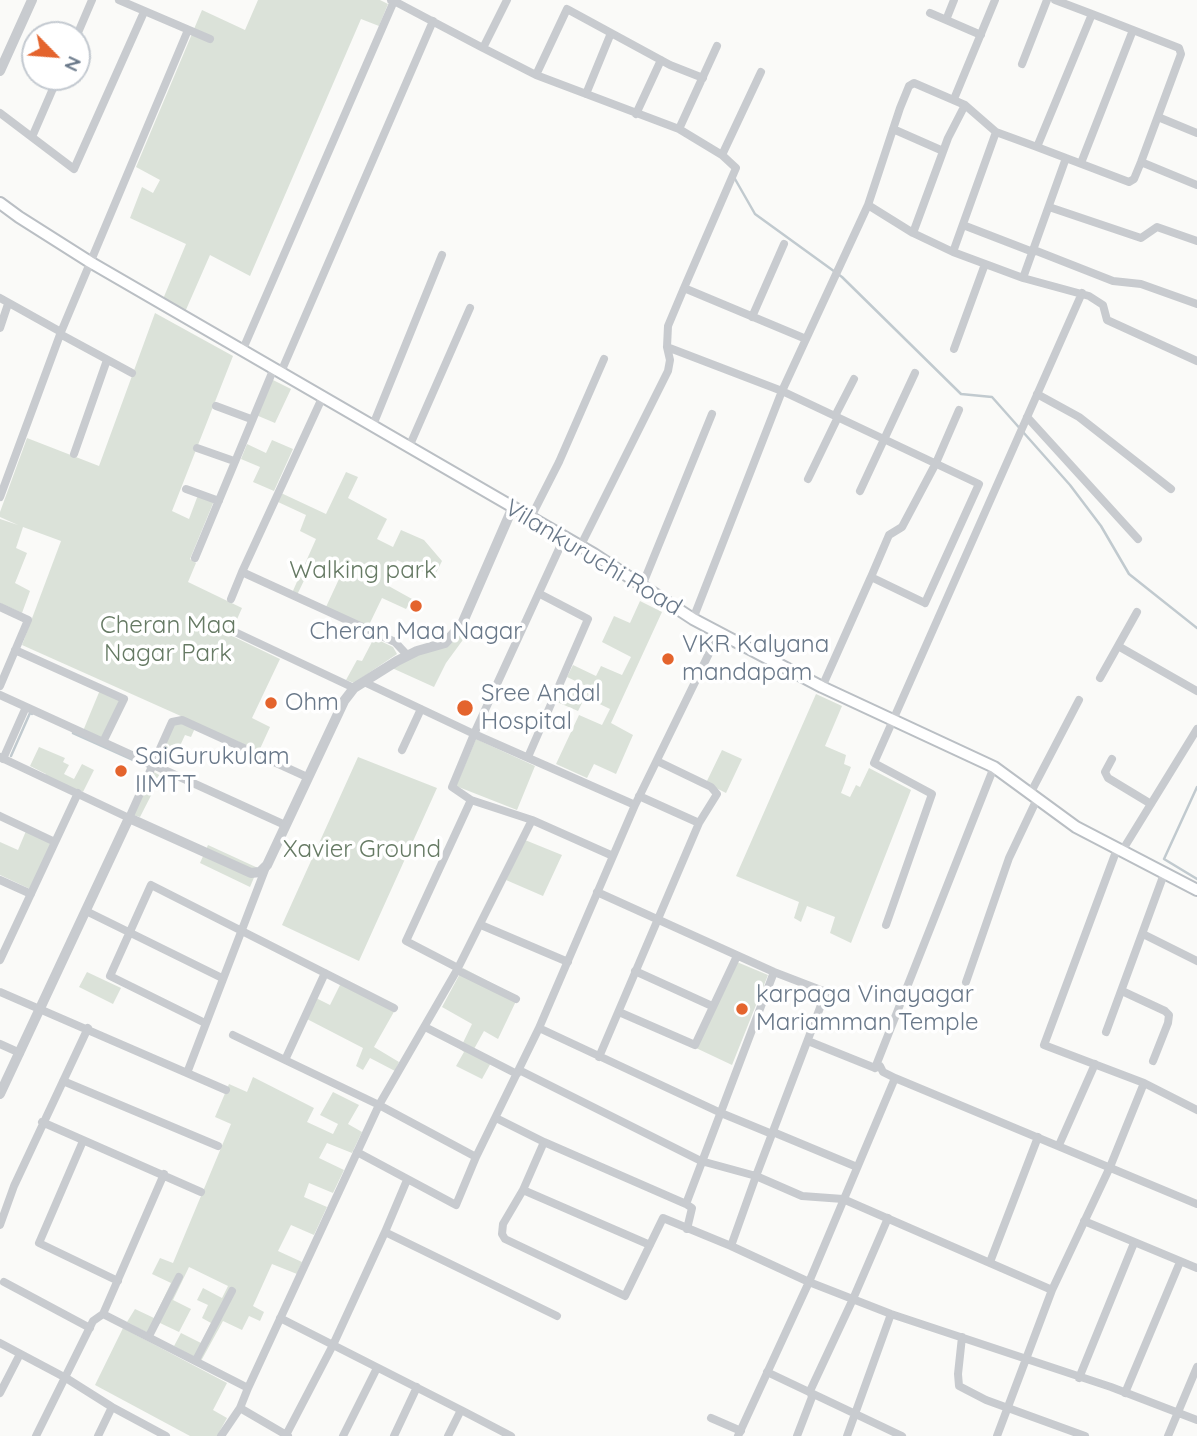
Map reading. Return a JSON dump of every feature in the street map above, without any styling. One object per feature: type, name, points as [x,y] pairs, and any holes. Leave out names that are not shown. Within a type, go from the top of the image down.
[{"type":"main road","name":"Vilankuruchi Road","points":[[0,202],[90,262],[580,547],[719,634],[822,687],[994,767],[1076,828],[1197,890]]},
{"type":"street","points":[[0,71],[32,0]]},
{"type":"street","points":[[82,21],[92,0]]},
{"type":"street","points":[[119,0],[210,39]]},
{"type":"street","points":[[482,48],[507,0]]},
{"type":"street","points":[[536,75],[571,0]]},
{"type":"street","points":[[946,20],[954,0]]},
{"type":"street","points":[[954,99],[995,0]]},
{"type":"street","points":[[1022,64],[1047,0]]},
{"type":"street","points":[[694,619],[782,391],[868,205],[909,86],[914,83],[954,99],[996,132],[1129,182],[1134,179],[1184,50],[1055,0]]},
{"type":"street","points":[[243,349],[393,1],[536,75],[679,129],[722,155],[736,169],[668,326],[668,371],[580,547]]},
{"type":"street","points":[[567,9],[661,60],[703,79]]},
{"type":"street","points":[[0,113],[74,169],[145,12]]},
{"type":"street","points":[[930,13],[982,35]]},
{"type":"street","points":[[1037,147],[1092,14]]},
{"type":"street","points":[[195,558],[251,419],[277,370],[433,21]]},
{"type":"street","points":[[0,497],[60,333],[188,30]]},
{"type":"street","points":[[1081,163],[1133,30]]},
{"type":"street","points":[[586,94],[611,33]]},
{"type":"street","points":[[679,129],[718,46]]},
{"type":"street","points":[[636,114],[661,60]]},
{"type":"street","points":[[722,155],[761,72]]},
{"type":"street","points":[[32,137],[52,91]]},
{"type":"street","points":[[913,233],[943,151],[965,105]]},
{"type":"street","points":[[1158,117],[1197,133]]},
{"type":"street","points":[[893,129],[943,151]]},
{"type":"street","points":[[953,252],[996,132]]},
{"type":"street","points":[[1023,278],[1066,158]]},
{"type":"street","points":[[1141,162],[1197,185]]},
{"type":"street","points":[[868,205],[913,233],[953,252],[1023,278],[1082,293],[1103,305],[1108,320],[1197,361]]},
{"type":"street","points":[[1049,207],[1141,238],[1157,227],[1197,241]]},
{"type":"street","points":[[964,225],[1113,281],[1141,284],[1197,304]]},
{"type":"street","points":[[752,317],[784,244]]},
{"type":"street","points":[[373,425],[442,255]]},
{"type":"street","points":[[954,349],[985,264]]},
{"type":"street","points":[[684,288],[806,339]]},
{"type":"street","points":[[886,925],[932,794],[874,763],[1082,293]]},
{"type":"street","points":[[0,298],[132,373]]},
{"type":"street","points":[[0,328],[8,304]]},
{"type":"street","points":[[409,447],[471,308]]},
{"type":"street","points":[[667,347],[782,391],[979,484],[925,603],[871,577]]},
{"type":"street","points":[[530,519],[559,462],[604,359]]},
{"type":"street","points":[[74,454],[107,360]]},
{"type":"street","points":[[860,491],[915,373]]},
{"type":"street","points":[[808,479],[854,379]]},
{"type":"street","points":[[1037,394],[1079,417],[1171,489]]},
{"type":"street","points":[[231,599],[323,396]]},
{"type":"street","points":[[216,406],[251,419]]},
{"type":"street","points":[[822,687],[888,535],[902,527],[936,463],[959,410]]},
{"type":"street","points":[[642,586],[712,414]]},
{"type":"street","points":[[1027,417],[1138,539]]},
{"type":"street","points":[[197,448],[234,461]]},
{"type":"street","points":[[186,489],[219,501]]},
{"type":"street","points":[[187,1073],[267,865],[344,701],[354,688],[408,656],[445,643],[462,624],[512,509]]},
{"type":"street","points":[[564,538],[452,787],[471,800],[532,820],[613,856]]},
{"type":"street","points":[[242,572],[395,642],[408,656]]},
{"type":"street","points":[[528,757],[588,619],[540,594]]},
{"type":"street","points":[[0,607],[28,620],[0,686]]},
{"type":"street","points":[[1100,678],[1137,612]]},
{"type":"street","points":[[235,632],[354,688]]},
{"type":"street","points":[[358,1152],[456,1205],[476,1157],[540,1028],[639,796],[719,634]]},
{"type":"street","points":[[1118,646],[1197,691]]},
{"type":"street","points":[[15,650],[124,699],[103,742]]},
{"type":"street","points":[[364,682],[635,805]]},
{"type":"street","points":[[0,695],[285,825]]},
{"type":"street","points":[[966,982],[1009,858],[1079,700]]},
{"type":"street","points":[[26,707],[1,758],[251,873],[260,872],[267,865]]},
{"type":"street","points":[[402,750],[421,709]]},
{"type":"street","points":[[0,1094],[172,722],[182,720],[307,777]]},
{"type":"street","points":[[1197,729],[1119,850],[1044,1045],[1144,1083],[1197,1110]]},
{"type":"street","points":[[1112,760],[1105,772],[1107,776],[1151,804]]},
{"type":"street","points":[[599,1057],[699,823],[717,794],[711,787],[657,761]]},
{"type":"street","points":[[875,1068],[994,767]]},
{"type":"street","points":[[0,960],[4,940],[31,894],[78,793]]},
{"type":"street","points":[[639,796],[699,823]]},
{"type":"street","points":[[471,800],[407,941],[516,999]]},
{"type":"street","points":[[0,816],[55,842]]},
{"type":"street","points":[[221,1436],[240,1408],[379,1105],[458,969],[532,820]]},
{"type":"street","points":[[1106,1032],[1164,874]]},
{"type":"street","points":[[0,880],[31,894]]},
{"type":"street","points":[[205,1023],[110,976],[151,885],[394,1008]]},
{"type":"street","points":[[597,892],[737,956],[826,992],[732,1246]]},
{"type":"street","points":[[86,911],[222,978]]},
{"type":"street","points":[[481,925],[568,962]]},
{"type":"street","points":[[1143,934],[1197,961]]},
{"type":"street","points":[[619,1012],[695,1045],[737,956]]},
{"type":"street","points":[[635,971],[712,1006]]},
{"type":"street","points":[[687,1204],[774,972]]},
{"type":"street","points":[[285,1060],[325,974]]},
{"type":"street","points":[[1122,991],[1169,1015],[1153,1061]]},
{"type":"street","points":[[0,992],[226,1090]]},
{"type":"street","points":[[425,1027],[701,1161],[756,1176],[802,1196],[844,1199],[1052,1290]]},
{"type":"street","points":[[0,1225],[42,1122],[88,1028]]},
{"type":"street","points":[[540,1028],[721,1114],[857,1167]]},
{"type":"street","points":[[233,1035],[379,1105],[476,1157]]},
{"type":"street","points":[[808,1041],[875,1068],[880,1066],[883,1072],[895,1078],[1197,1204]]},
{"type":"street","points":[[0,1044],[20,1053]]},
{"type":"street","points":[[1059,1145],[1095,1064]]},
{"type":"street","points":[[711,1418],[739,1433],[809,1282],[895,1078]]},
{"type":"street","points":[[63,1081],[218,1146]]},
{"type":"street","points":[[997,1436],[1052,1290],[1110,1167],[1144,1083]]},
{"type":"street","points":[[496,1118],[544,1142],[687,1204],[692,1209],[687,1229]]},
{"type":"street","points":[[42,1122],[201,1192]]},
{"type":"street","points":[[990,1262],[1038,1137]]},
{"type":"street","points":[[83,1141],[39,1243],[118,1281]]},
{"type":"street","points":[[544,1142],[523,1190],[503,1224],[502,1234],[505,1239],[625,1296],[663,1218],[809,1282],[891,1314],[1197,1420]]},
{"type":"street","points":[[36,1436],[93,1321],[103,1314],[164,1174]]},
{"type":"street","points":[[240,1408],[287,1436],[333,1345],[407,1180]]},
{"type":"street","points":[[523,1190],[650,1245]]},
{"type":"street","points":[[797,1436],[812,1397],[810,1391],[888,1218]]},
{"type":"street","points":[[1084,1221],[1197,1268]]},
{"type":"street","points":[[385,1232],[557,1316]]},
{"type":"street","points":[[1079,1378],[1134,1243]]},
{"type":"street","points":[[1125,1393],[1180,1262]]},
{"type":"street","points":[[149,1336],[179,1277]]},
{"type":"street","points":[[4,1282],[90,1328]]},
{"type":"street","points":[[195,1360],[232,1292]]},
{"type":"street","points":[[103,1314],[248,1388]]},
{"type":"street","points":[[847,1436],[891,1314]]},
{"type":"street","points":[[280,1318],[511,1436]]},
{"type":"street","points":[[962,1337],[959,1386],[1007,1408],[1086,1436]]},
{"type":"street","points":[[0,1343],[66,1378],[160,1435]]},
{"type":"street","points":[[0,1392],[20,1354]]},
{"type":"street","points":[[1168,1436],[1197,1367]]},
{"type":"street","points":[[343,1436],[377,1368]]},
{"type":"street","points":[[767,1372],[902,1436]]},
{"type":"street","points":[[394,1436],[417,1387]]},
{"type":"street","points":[[98,1436],[112,1407]]},
{"type":"street","points":[[448,1436],[461,1410]]},
{"type":"green space","points":[[258,0],[380,0],[388,4],[379,26],[361,19],[250,276],[210,255],[185,312],[163,299],[186,244],[130,218],[142,187],[153,193],[160,180],[136,167],[202,10],[245,30]]},
{"type":"green space","name":"Cheran Maa Nagar Park","points":[[155,313],[233,356],[172,511],[189,519],[198,495],[214,501],[190,559],[196,563],[188,582],[242,608],[230,635],[280,659],[252,718],[270,727],[259,751],[22,645],[61,541],[23,527],[16,548],[27,553],[15,583],[30,591],[22,613],[0,603],[0,519],[18,525],[0,517],[0,512],[27,438],[99,466]]},
{"type":"green space","points":[[271,379],[291,389],[275,423],[256,415]]},
{"type":"green space","points":[[272,440],[293,449],[274,491],[253,482],[260,467],[241,459],[247,444],[266,453]]},
{"type":"green space","name":"Walking park","points":[[346,472],[358,477],[348,498],[387,519],[377,539],[393,547],[401,530],[424,540],[442,561],[434,577],[397,560],[385,584],[412,599],[406,609],[382,598],[368,627],[326,607],[339,579],[311,566],[297,595],[292,593],[316,539],[300,531],[306,515],[278,502],[281,493],[326,514]]},
{"type":"green space","points":[[640,601],[662,612],[611,723],[633,735],[616,774],[594,764],[587,778],[556,764],[579,715],[602,725],[610,709],[585,697],[578,711],[557,702],[563,688],[582,695],[586,686],[567,677],[573,665],[596,676],[601,666],[622,675],[631,657],[602,642],[614,616],[630,623]]},
{"type":"green space","points":[[459,633],[465,637],[446,663],[434,687],[392,668]]},
{"type":"green space","points":[[374,638],[393,647],[397,654],[354,683],[346,680],[357,660],[362,661]]},
{"type":"green space","points":[[100,690],[121,699],[102,740],[83,731]]},
{"type":"green space","points":[[816,694],[842,706],[825,746],[846,755],[844,764],[851,767],[841,793],[850,797],[856,785],[860,787],[869,768],[911,790],[851,943],[830,933],[835,917],[807,906],[801,922],[794,918],[799,902],[736,876]]},
{"type":"green space","points":[[182,722],[195,728],[191,737],[185,735],[179,748],[171,745],[162,762],[157,760],[173,723]]},
{"type":"green space","points":[[476,739],[535,766],[517,810],[456,786]]},
{"type":"green space","points":[[39,747],[65,758],[63,762],[69,765],[64,774],[74,779],[82,764],[94,770],[83,792],[45,777],[46,774],[30,766]]},
{"type":"green space","points":[[722,750],[742,759],[726,793],[706,783]]},
{"type":"green space","name":"Xavier Ground","points":[[358,757],[437,788],[359,961],[282,925]]},
{"type":"green space","points":[[152,771],[161,776],[140,817],[133,815]]},
{"type":"green space","points":[[26,831],[51,843],[30,889],[0,875],[0,842],[18,850]]},
{"type":"green space","points":[[525,840],[562,855],[543,896],[506,880]]},
{"type":"green space","points":[[208,845],[258,868],[250,887],[200,863]]},
{"type":"green space","points":[[737,962],[768,975],[732,1065],[696,1048]]},
{"type":"green space","points":[[463,968],[518,997],[498,1039],[484,1031],[474,1049],[493,1059],[482,1079],[456,1066],[464,1052],[460,1049],[472,1024],[442,1007]]},
{"type":"green space","points":[[87,972],[121,988],[113,1004],[79,987]]},
{"type":"green space","points":[[341,983],[395,1010],[374,1047],[399,1062],[395,1071],[370,1058],[363,1070],[356,1066],[363,1048],[305,1018],[316,998],[330,1005]]},
{"type":"green space","points":[[253,1077],[314,1108],[307,1122],[333,1134],[338,1124],[320,1115],[333,1092],[359,1105],[348,1124],[362,1132],[352,1153],[327,1143],[319,1158],[344,1170],[333,1193],[309,1183],[304,1197],[327,1207],[314,1235],[291,1225],[278,1251],[302,1262],[297,1274],[272,1264],[253,1306],[264,1312],[260,1321],[249,1316],[242,1330],[223,1321],[201,1361],[174,1346],[181,1333],[201,1343],[211,1323],[202,1318],[208,1305],[197,1300],[203,1288],[222,1298],[228,1286],[189,1267],[173,1300],[191,1309],[179,1332],[160,1323],[152,1335],[127,1322],[135,1309],[154,1318],[171,1283],[152,1274],[160,1258],[173,1263],[231,1124],[215,1117],[229,1084],[247,1092]]},
{"type":"green space","points":[[123,1328],[227,1383],[213,1410],[227,1418],[217,1436],[190,1436],[95,1385]]},
{"type":"waterway","points":[[735,179],[755,214],[842,277],[961,394],[992,397],[1070,485],[1101,526],[1129,574],[1197,628]]},
{"type":"waterway","points":[[11,756],[30,713],[32,714]]},
{"type":"waterway","points":[[73,733],[149,767]]},
{"type":"waterway","points":[[1197,787],[1164,859],[1197,879]]},
{"type":"place","name":"Cheran Maa Nagar","points":[[416,606]]},
{"type":"place","name":"VKR Kalyana mandapam","points":[[668,659]]},
{"type":"place","name":"Ohm","points":[[271,703]]},
{"type":"place","name":"Sree Andal Hospital","points":[[465,708]]},
{"type":"place","name":"SaiGurukulam IIMTT","points":[[121,771]]},
{"type":"place","name":"karpaga Vinayagar Mariamman Temple","points":[[742,1009]]}]
